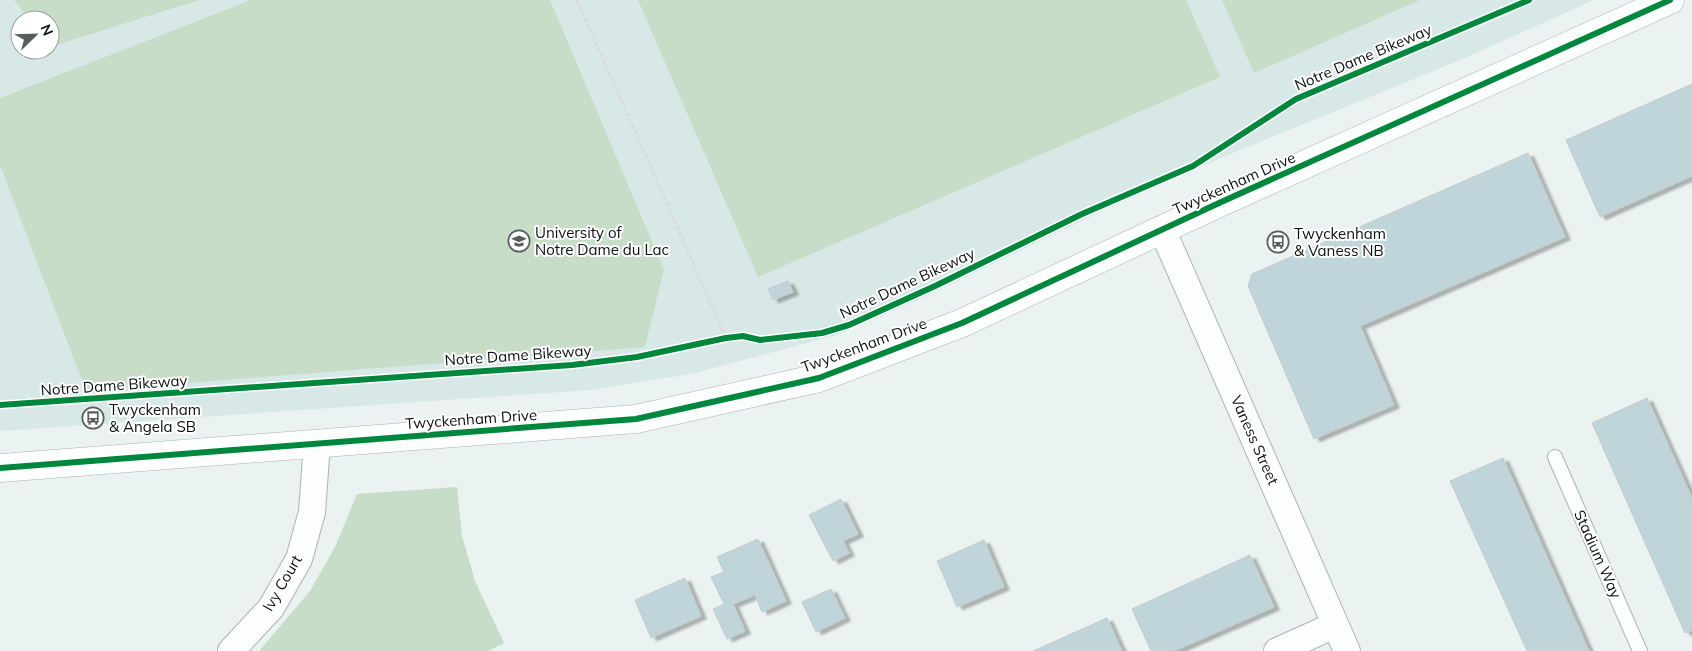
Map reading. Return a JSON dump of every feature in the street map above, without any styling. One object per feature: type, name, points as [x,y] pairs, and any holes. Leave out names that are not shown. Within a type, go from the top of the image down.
[{"type":"street","name":"Twyckenham Drive","points":[[0,468],[636,419],[819,378],[962,323],[1162,230],[1670,0]]},
{"type":"street","name":"Vaness Street","points":[[1162,230],[1346,651]]},
{"type":"street","name":"Ivy Court","points":[[231,651],[271,608],[299,559],[312,512],[317,444]]},
{"type":"street","points":[[1277,651],[1335,625]]},
{"type":"lane","name":"Stadium Way","points":[[1555,457],[1640,651]]},
{"type":"path","points":[[577,0],[722,339],[734,337]]},
{"type":"shaded area","name":"University of Notre Dame du Lac","points":[[0,0],[1594,0],[1458,61],[1223,157],[1096,214],[920,299],[837,335],[691,374],[590,390],[0,431]]},
{"type":"green space","points":[[14,0],[199,0],[60,44],[60,10],[22,10]]},
{"type":"green space","points":[[251,0],[550,0],[664,270],[645,347],[86,391],[0,165],[0,98]]},
{"type":"green space","points":[[638,0],[1186,0],[1220,77],[758,277]]},
{"type":"green space","points":[[1222,0],[1420,0],[1254,73]]},
{"type":"green space","points":[[457,487],[462,536],[475,581],[504,643],[488,651],[259,651],[310,591],[335,547],[357,494]]},
{"type":"building","points":[[1692,84],[1692,176],[1600,217],[1566,140]]},
{"type":"building","points":[[1528,153],[1565,237],[1360,326],[1394,405],[1314,439],[1248,286],[1252,274]]},
{"type":"building","points":[[788,281],[793,292],[773,300],[768,289]]},
{"type":"building","points":[[1647,398],[1692,498],[1692,630],[1685,633],[1592,423]]},
{"type":"building","points":[[1503,458],[1589,651],[1527,651],[1450,481]]},
{"type":"building","points":[[841,499],[858,534],[843,541],[849,553],[833,561],[809,515]]},
{"type":"building","points":[[758,539],[786,601],[762,612],[755,595],[733,604],[745,631],[727,639],[713,609],[724,604],[711,577],[724,572],[717,557]]},
{"type":"building","points":[[984,540],[1004,587],[957,607],[937,561]]},
{"type":"building","points":[[1250,555],[1274,607],[1174,651],[1151,651],[1132,609]]},
{"type":"building","points":[[685,578],[701,616],[651,638],[635,600]]},
{"type":"building","points":[[831,589],[845,618],[816,632],[802,602]]},
{"type":"building","points":[[1107,618],[1122,651],[1033,651]]},
{"type":"cycle path","name":"Notre Dame Bikeway","points":[[0,405],[572,365],[637,357],[726,338],[743,336],[760,340],[822,333],[849,325],[935,286],[1082,214],[1193,166],[1296,99],[1529,0]]},
{"type":"cycle path","points":[[0,468],[636,419],[819,378],[962,323],[1219,203],[1670,0]]},
{"type":"place","name":"University of Notre Dame du Lac","points":[[519,241]]},
{"type":"place","name":"Twyckenham & Vaness NB","points":[[1278,242]]},
{"type":"place","name":"Twyckenham & Angela SB","points":[[93,418]]}]
